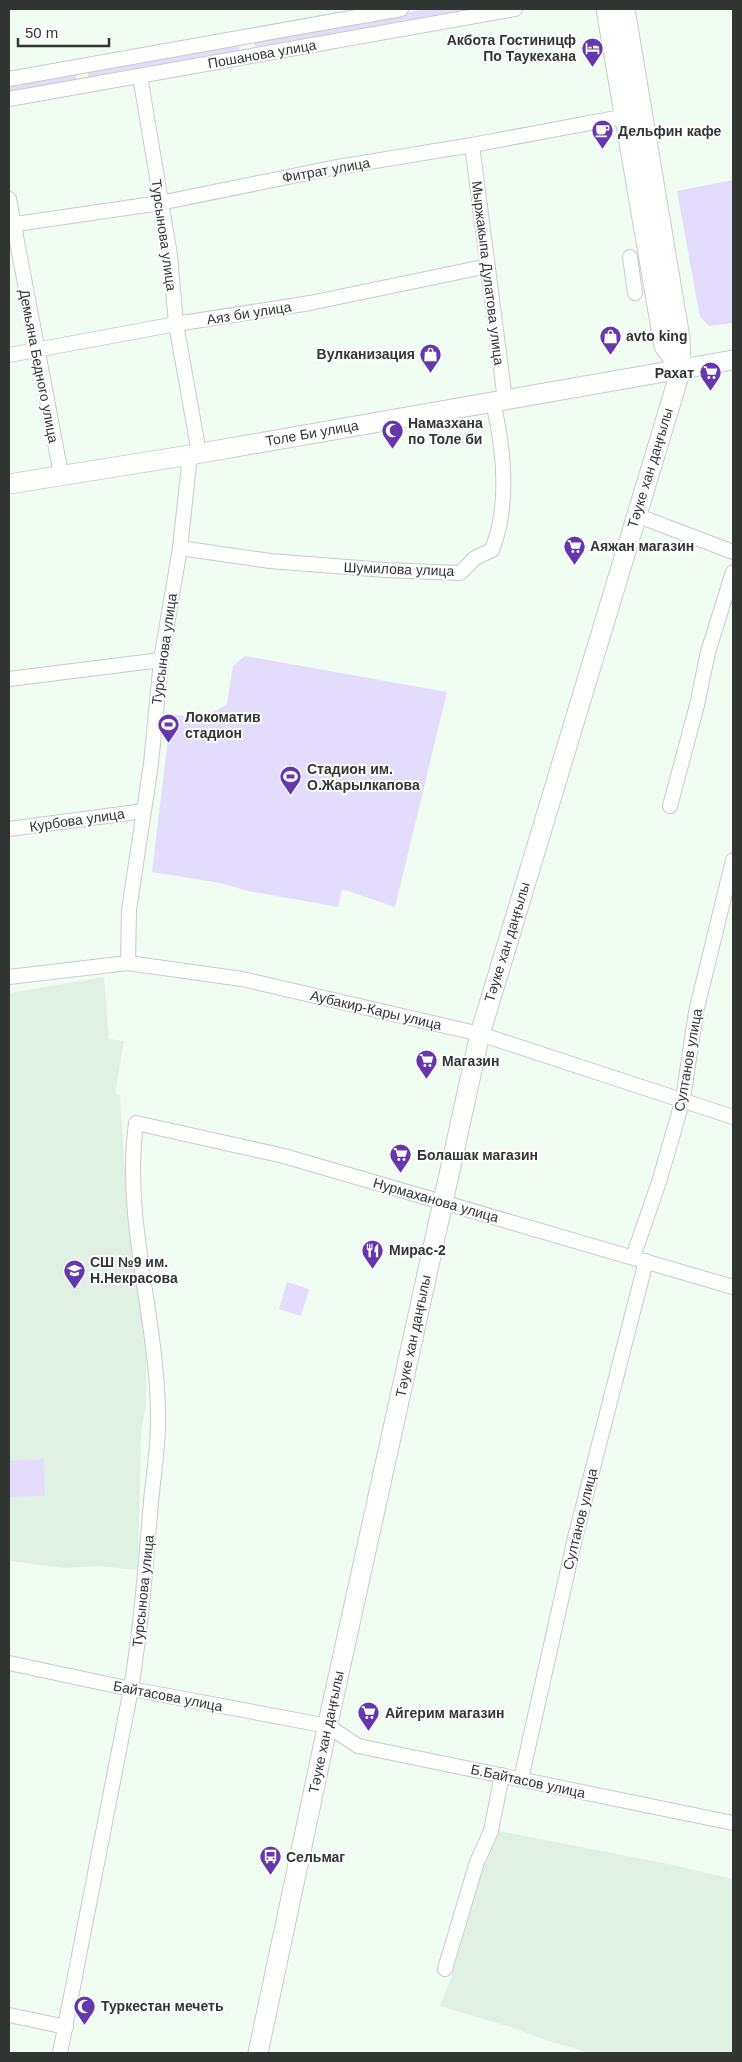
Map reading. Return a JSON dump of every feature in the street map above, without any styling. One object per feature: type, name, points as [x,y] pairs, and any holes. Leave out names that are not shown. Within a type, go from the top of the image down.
[{"type":"street","name":"Пошанова улица","points":[[9,79],[401,9]]},
{"type":"street","name":"Пошанова улица","points":[[9,99],[515,9]]},
{"type":"street","name":"Тәуке хан даңғылы","points":[[258,2053],[442,1201],[480,1034],[681,369],[680,338],[634,114],[606,9]]},
{"type":"street","name":"Тәуке хан даңғылы","points":[[625,9],[634,114]]},
{"type":"street","name":"Турсынова улица","points":[[128,963],[130,910],[144,811],[160,660],[195,454],[176,324],[170,255],[140,76]]},
{"type":"street","name":"Фитрат улица","points":[[10,225],[160,203],[332,168],[472,145],[634,114]]},
{"type":"street","name":"Мыржакыпа Дулатова улица","points":[[472,145],[488,266],[499,401]]},
{"type":"street","name":"Демьяна Бедного улица","points":[[9,199],[10,225],[60,474]]},
{"type":"street","points":[[630,257],[635,293]]},
{"type":"street","name":"Аяз би улица","points":[[9,355],[176,324],[310,303],[488,266]]},
{"type":"street","name":"Толе Би улица","points":[[9,484],[60,474],[195,454],[733,360]]},
{"type":"street","name":"Шумилова улица","points":[[180,548],[270,561],[385,570],[460,573],[474,558],[492,550],[500,529],[504,474],[497,419],[499,401]]},
{"type":"street","points":[[636,515],[733,552]]},
{"type":"street","points":[[670,806],[697,705],[708,652],[733,572]]},
{"type":"street","points":[[9,679],[160,660]]},
{"type":"street","name":"Курбова улица","points":[[9,828],[144,811]]},
{"type":"street","name":"Султанов улица","points":[[521,1779],[640,1259],[659,1182],[683,1100],[696,1012],[733,860]]},
{"type":"street","name":"Аубакир-Кары улица","points":[[9,977],[128,963],[242,979],[480,1034],[733,1117]]},
{"type":"street","name":"Турсынова улица","points":[[60,2053],[131,1690],[139,1638],[158,1414],[148,1301],[140,1261],[134,1211],[132,1155],[136,1124]]},
{"type":"street","name":"Нурмаханова улица","points":[[136,1124],[284,1156],[733,1287]]},
{"type":"street","name":"Байтасова улица","points":[[9,1662],[131,1690],[328,1726]]},
{"type":"street","name":"Б.Байтасов улица","points":[[328,1726],[358,1746],[733,1823]]},
{"type":"street","points":[[445,1969],[477,1862],[490,1830],[502,1775]]},
{"type":"street","points":[[9,2015],[66,2026]]},
{"type":"shaded area","points":[[427,9],[467,9],[468,12],[257,50],[254,44],[255,39]]},
{"type":"shaded area","points":[[239,43],[240,53],[89,80],[87,69]]},
{"type":"shaded area","points":[[75,71],[77,82],[9,94],[9,83]]},
{"type":"shaded area","points":[[733,180],[733,323],[709,326],[700,317],[677,191]]},
{"type":"shaded area","name":"Стадион им. О.Жарылкапова","points":[[245,656],[447,692],[395,907],[342,889],[338,907],[248,891],[220,883],[152,872],[171,714],[202,719],[227,704],[233,666]]},
{"type":"shaded area","name":"СШ №9 им. Н.Некрасова","points":[[104,977],[109,1039],[124,1041],[115,1093],[120,1095],[125,1172],[146,1338],[146,1405],[141,1432],[138,1570],[99,1566],[64,1568],[9,1561],[9,993]]},
{"type":"shaded area","points":[[287,1282],[309,1289],[301,1316],[279,1309]]},
{"type":"shaded area","points":[[44,1459],[45,1496],[9,1497],[9,1461]]},
{"type":"shaded area","points":[[494,1830],[673,1865],[733,1879],[733,2053],[589,2053],[440,2006],[451,1978]]},
{"type":"place","name":"Акбота Гостиницф По Таукехана","points":[[592,67]]},
{"type":"place","name":"Дельфин кафе","points":[[602,150]]},
{"type":"place","name":"avto king","points":[[610,355]]},
{"type":"place","name":"Вулканизация","points":[[431,373]]},
{"type":"place","name":"Рахат","points":[[710,392]]},
{"type":"place","name":"Намазхана по Толе би","points":[[392,450]]},
{"type":"place","name":"Аяжан магазин","points":[[574,565]]},
{"type":"place","name":"Локоматив стадион","points":[[169,744]]},
{"type":"place","name":"Стадион им. О.Жарылкапова","points":[[291,796]]},
{"type":"place","name":"Магазин","points":[[426,1080]]},
{"type":"place","name":"Болашак магазин","points":[[401,1174]]},
{"type":"place","name":"Мирас-2","points":[[373,1269]]},
{"type":"place","name":"СШ №9 им. Н.Некрасова","points":[[74,1289]]},
{"type":"place","name":"Айгерим магазин","points":[[369,1732]]},
{"type":"place","name":"Сельмаг","points":[[270,1876]]},
{"type":"place","name":"Туркестан мечеть","points":[[85,2025]]}]
